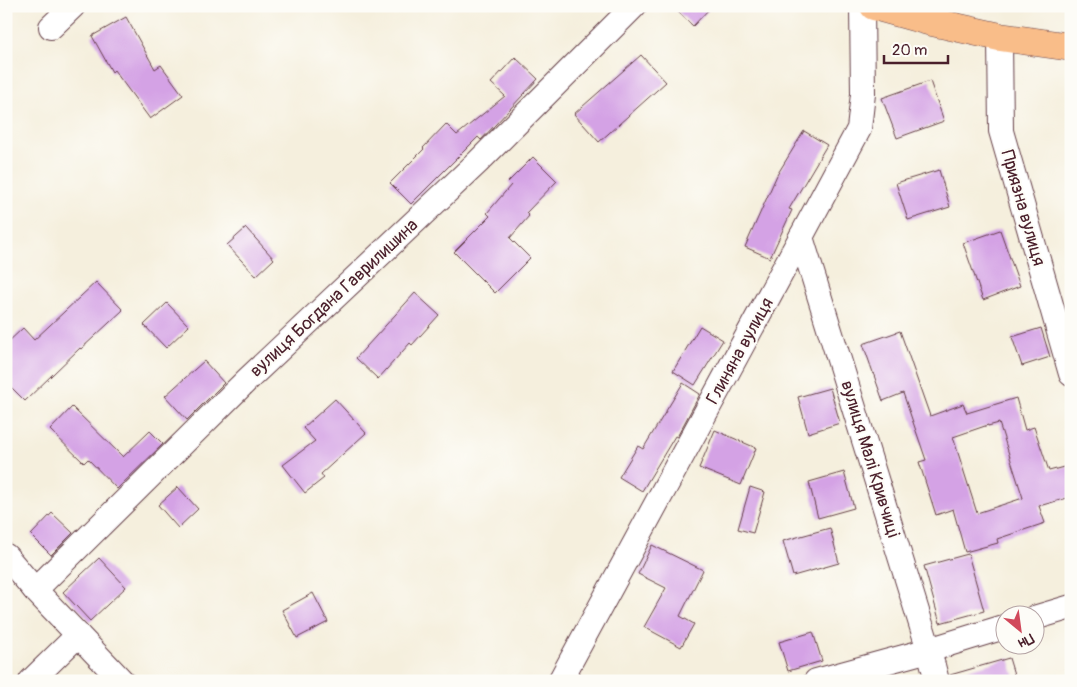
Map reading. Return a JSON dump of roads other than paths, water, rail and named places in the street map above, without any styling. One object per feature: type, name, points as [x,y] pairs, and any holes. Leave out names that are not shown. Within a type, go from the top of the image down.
[{"type":"main road","points":[[874,6],[928,22],[1000,37],[1071,47]]},
{"type":"street","points":[[51,27],[73,6]]},
{"type":"street","name":"вулиця Богдана Гаврилишина","points":[[35,590],[246,380],[478,162],[634,6]]},
{"type":"street","name":"Глиняна вулиця","points":[[560,681],[859,129],[863,94],[862,6]]},
{"type":"street","name":"Приязна вулиця","points":[[1000,37],[1001,131],[1071,374]]},
{"type":"street","name":"вулиця Малі Кривчиці","points":[[801,237],[938,681]]},
{"type":"street","points":[[6,556],[35,590],[122,681]]},
{"type":"street","points":[[1044,615],[1071,607]]},
{"type":"street","points":[[816,681],[994,630]]},
{"type":"street","points":[[31,681],[78,635]]}]
